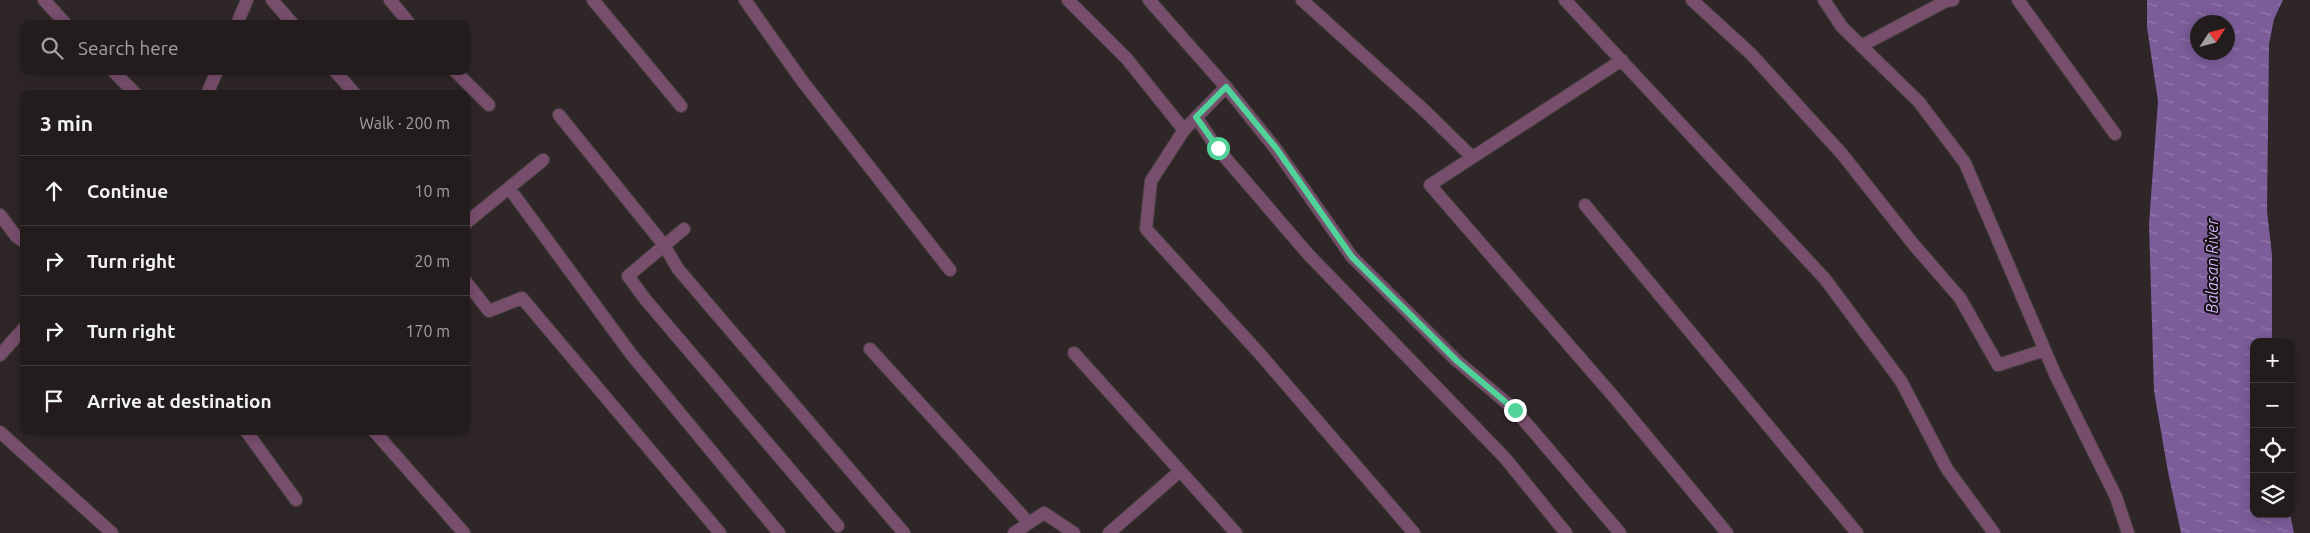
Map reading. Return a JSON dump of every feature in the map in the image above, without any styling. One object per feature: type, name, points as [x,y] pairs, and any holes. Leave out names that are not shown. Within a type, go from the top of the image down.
[{"type":"street","points":[[44,0],[62,20]]},
{"type":"street","points":[[272,0],[290,20]]},
{"type":"street","points":[[390,0],[407,20]]},
{"type":"street","points":[[593,0],[681,106]]},
{"type":"street","points":[[746,0],[803,82],[950,270]]},
{"type":"street","points":[[1068,0],[1127,59],[1184,130]]},
{"type":"street","points":[[1149,0],[1226,87],[1276,148],[1352,257],[1457,361],[1515,410],[1620,533]]},
{"type":"street","points":[[1302,0],[1425,111],[1472,157]]},
{"type":"street","points":[[1565,0],[1825,279],[1901,381],[1947,469],[1994,533]]},
{"type":"street","points":[[1692,0],[1751,54],[1842,154],[1960,298],[1998,365],[2045,350]]},
{"type":"street","points":[[1824,0],[1842,27],[1919,102],[1965,163],[2045,350],[2116,497],[2128,533]]},
{"type":"street","points":[[1861,46],[1946,1],[1953,0]]},
{"type":"street","points":[[2018,0],[2115,134]]},
{"type":"street","points":[[238,20],[243,2]]},
{"type":"street","points":[[1622,60],[1430,184],[1614,396],[1726,533]]},
{"type":"street","points":[[117,75],[132,90]]},
{"type":"street","points":[[209,90],[215,75]]},
{"type":"street","points":[[338,75],[352,90]]},
{"type":"street","points":[[460,75],[489,105]]},
{"type":"street","points":[[1226,87],[1184,130],[1151,181],[1146,229],[1260,354],[1414,533]]},
{"type":"street","points":[[559,115],[664,245],[678,269],[904,533]]},
{"type":"street","points":[[1196,117],[1223,155],[1308,254],[1505,458],[1566,533]]},
{"type":"street","points":[[470,219],[543,160]]},
{"type":"street","points":[[509,188],[631,354],[779,533]]},
{"type":"street","points":[[1585,205],[1857,533]]},
{"type":"street","points":[[0,215],[20,239]]},
{"type":"street","points":[[684,229],[628,276],[652,307],[838,526]]},
{"type":"street","points":[[470,287],[489,310],[522,298],[720,533]]},
{"type":"street","points":[[0,355],[20,332]]},
{"type":"street","points":[[870,349],[1029,523]]},
{"type":"street","points":[[1074,353],[1236,533]]},
{"type":"street","points":[[0,432],[112,533]]},
{"type":"street","points":[[249,435],[296,500]]},
{"type":"street","points":[[378,435],[464,533]]},
{"type":"street","points":[[1109,533],[1180,471]]},
{"type":"street","points":[[1014,533],[1044,513],[1074,533]]},
{"type":"water","name":"Balasan River","points":[[2147,0],[2283,0],[2274,19],[2269,44],[2267,211],[2272,255],[2272,338],[2250,338],[2250,518],[2291,518],[2294,533],[2181,533],[2154,391],[2149,224],[2158,101],[2147,27]]},
{"type":"route","points":[[1218,148],[1196,117],[1226,87],[1276,148],[1352,257],[1457,361],[1515,410]]}]
